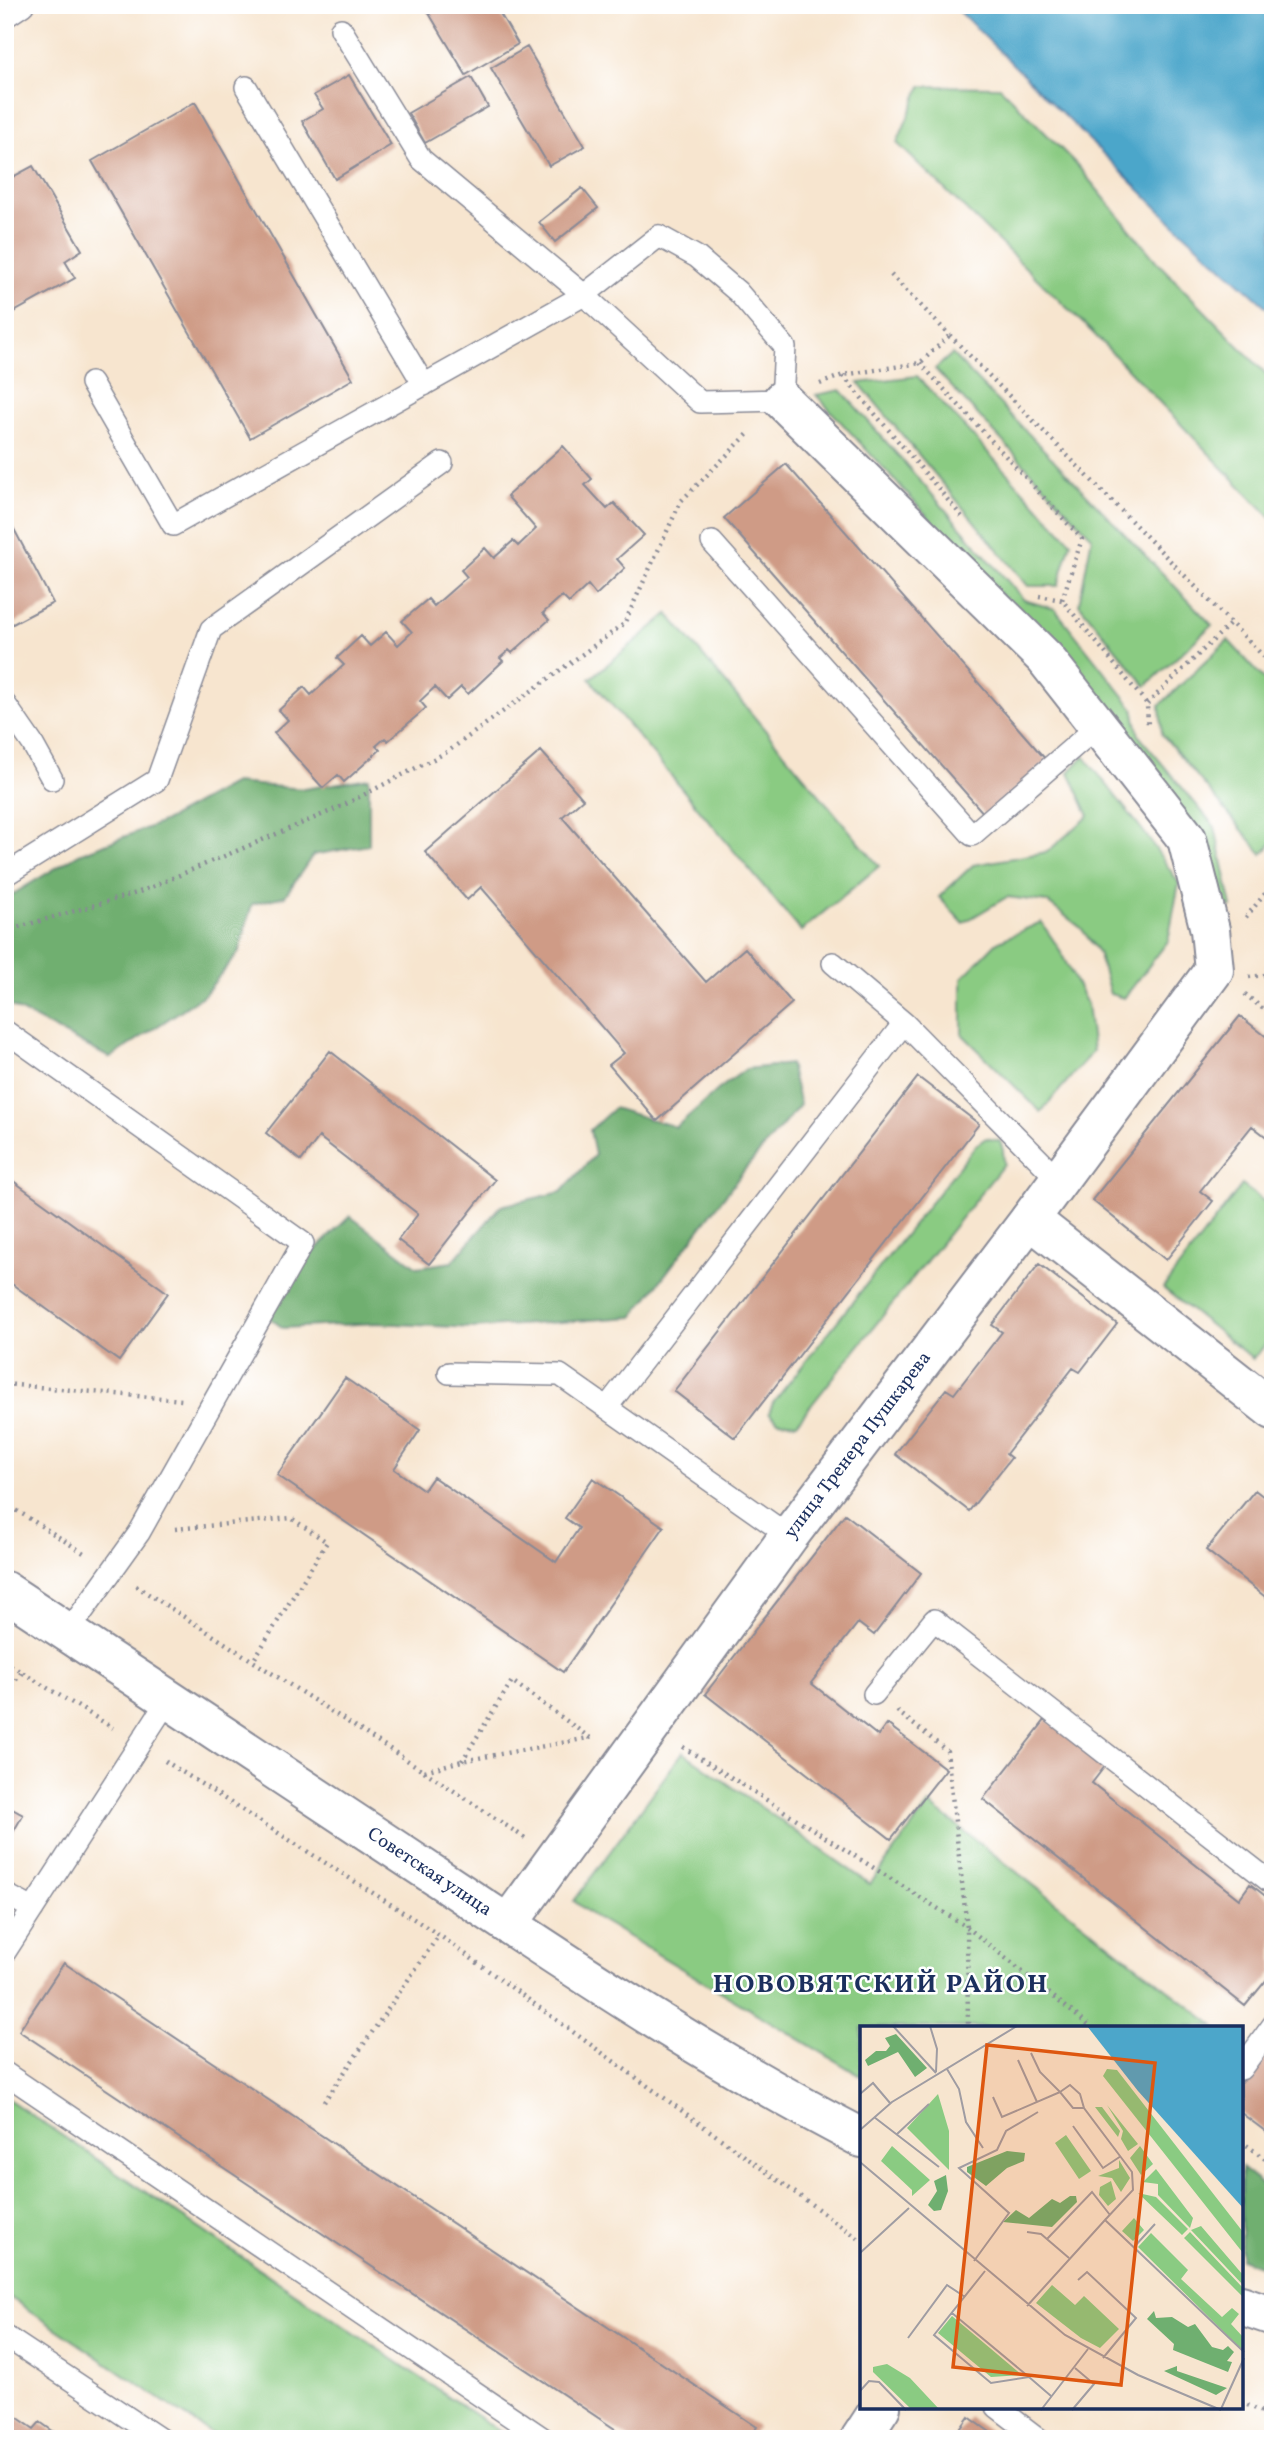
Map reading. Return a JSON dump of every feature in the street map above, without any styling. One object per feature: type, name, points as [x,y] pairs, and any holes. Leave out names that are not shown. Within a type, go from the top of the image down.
[{"type":"street","name":"улица Тренера Пушкарева","points":[[508,1924],[789,1536],[1060,1181],[1214,970],[1210,930],[1187,839],[1045,658],[782,400]]},
{"type":"street","points":[[1030,1219],[1269,1399]]},
{"type":"street","name":"Советская улица","points":[[5,1591],[673,2031],[816,2115],[860,2137]]},
{"type":"street","points":[[1243,2306],[1273,2316]]},
{"type":"street","points":[[860,2439],[880,2409]]},
{"type":"lane","points":[[5,17],[23,5]]},
{"type":"lane","points":[[91,383],[173,525],[584,295],[659,236],[697,257],[738,292],[785,347],[782,400],[700,402],[584,295],[421,159],[341,29]]},
{"type":"lane","points":[[246,87],[424,385]]},
{"type":"lane","points":[[5,875],[157,780],[211,629],[442,463]]},
{"type":"lane","points":[[712,542],[972,835],[1098,726]]},
{"type":"lane","points":[[5,704],[32,743],[52,779]]},
{"type":"lane","points":[[832,963],[904,1023],[1060,1181]]},
{"type":"lane","points":[[607,1408],[904,1023]]},
{"type":"lane","points":[[5,1031],[303,1243],[139,1533],[68,1632]]},
{"type":"lane","points":[[449,1373],[560,1375],[789,1536]]},
{"type":"lane","points":[[874,1694],[934,1620],[1273,1884]]},
{"type":"lane","points":[[5,1952],[169,1700]]},
{"type":"lane","points":[[5,1894],[33,1909]]},
{"type":"lane","points":[[1243,2066],[1273,2025]]},
{"type":"lane","points":[[5,2073],[544,2439]]},
{"type":"lane","points":[[5,2336],[160,2439]]},
{"type":"lane","points":[[1000,2409],[1039,2439]]},
{"type":"path","points":[[891,275],[1273,666]]},
{"type":"path","points":[[5,931],[137,893],[338,808],[447,752],[624,624],[681,501],[782,400],[843,375],[920,363],[950,335]]},
{"type":"path","points":[[920,363],[1082,539],[1062,600]]},
{"type":"path","points":[[843,375],[965,521]]},
{"type":"path","points":[[1026,594],[1062,600],[1147,704],[1148,730]]},
{"type":"path","points":[[1147,704],[1230,624]]},
{"type":"path","points":[[1241,908],[1244,920],[1273,884]]},
{"type":"path","points":[[5,1384],[213,1402]]},
{"type":"path","points":[[5,1503],[424,1771],[556,1859]]},
{"type":"path","points":[[139,1533],[291,1518],[327,1542],[253,1661]]},
{"type":"path","points":[[5,1662],[439,1935],[860,2240]]},
{"type":"path","points":[[5,1698],[21,1672]]},
{"type":"path","points":[[462,1761],[512,1681],[591,1738]]},
{"type":"path","points":[[874,1694],[947,1751],[967,1927],[968,2026]]},
{"type":"path","points":[[424,1771],[462,1761],[650,1726],[967,1927],[1090,2026]]},
{"type":"path","points":[[324,2102],[439,1935]]},
{"type":"path","points":[[1243,2142],[1273,2165]]},
{"type":"path","points":[[1243,2403],[1273,2417]]},
{"type":"green space","points":[[921,86],[1000,87],[1077,165],[1157,262],[1273,381],[1273,520],[1093,333],[897,143]]},
{"type":"green space","points":[[952,354],[1212,625],[1146,686],[1079,604],[1092,537],[935,369]]},
{"type":"green space","points":[[917,376],[1071,542],[1058,586],[1028,586],[859,383]]},
{"type":"green space","points":[[841,390],[1024,600],[1055,609],[1133,708],[1139,736],[1215,827],[1232,907],[1219,909],[1023,620],[816,395]]},
{"type":"green space","points":[[668,614],[879,866],[801,931],[590,679]]},
{"type":"green space","points":[[1228,640],[1273,689],[1273,842],[1262,854],[1162,734],[1160,705]]},
{"type":"green space","points":[[1084,756],[1144,832],[1179,883],[1168,941],[1124,998],[1110,994],[1098,952],[1081,928],[1047,902],[1007,897],[963,923],[939,897],[973,865],[1047,852],[1089,816],[1069,772]]},
{"type":"green space","points":[[369,778],[369,845],[313,855],[285,896],[252,904],[239,952],[204,995],[110,1058],[5,1003],[5,899],[79,854],[163,822],[234,783],[304,789]]},
{"type":"green space","points":[[1041,922],[1058,947],[1087,1004],[1093,1051],[1041,1112],[962,1034],[962,978],[997,942]]},
{"type":"green space","points":[[790,1064],[800,1105],[746,1168],[633,1317],[473,1328],[377,1323],[283,1328],[263,1313],[304,1261],[350,1216],[417,1267],[452,1262],[501,1206],[561,1192],[595,1155],[590,1130],[614,1108],[676,1127],[746,1069]]},
{"type":"green space","points":[[986,1138],[1000,1141],[1004,1164],[797,1423],[778,1421],[769,1413],[773,1403],[976,1145]]},
{"type":"green space","points":[[1242,1185],[1273,1208],[1273,1336],[1253,1359],[1163,1288]]},
{"type":"green space","points":[[683,1752],[870,1884],[929,1804],[1215,2026],[860,2026],[860,2075],[592,1915],[574,1901]]},
{"type":"green space","points":[[5,2097],[511,2439],[219,2439],[5,2294]]},
{"type":"green space","points":[[1243,2170],[1273,2193],[1273,2271],[1243,2260]]},
{"type":"water","points":[[953,5],[1273,5],[1273,313],[1173,223]]},
{"type":"building","points":[[424,5],[495,5],[518,44],[466,75]]},
{"type":"building","points":[[527,47],[585,146],[549,166],[491,68]]},
{"type":"building","points":[[349,75],[391,145],[335,179],[302,121],[323,109],[314,95]]},
{"type":"building","points":[[471,77],[488,107],[425,143],[408,113]]},
{"type":"building","points":[[195,102],[353,379],[250,438],[92,161]]},
{"type":"building","points":[[33,166],[82,250],[65,261],[75,278],[5,317],[5,181]]},
{"type":"building","points":[[582,188],[598,208],[555,242],[539,222]]},
{"type":"building","points":[[563,446],[592,479],[585,485],[607,509],[614,503],[644,535],[617,559],[625,568],[596,595],[588,585],[569,603],[562,596],[543,613],[549,620],[512,653],[509,650],[500,658],[503,661],[468,694],[461,687],[447,700],[435,687],[420,701],[426,708],[388,741],[385,738],[376,746],[380,750],[344,782],[338,775],[323,788],[274,733],[288,720],[279,710],[304,687],[311,695],[344,665],[337,658],[361,636],[370,646],[386,632],[398,645],[412,632],[402,621],[428,599],[434,606],[467,577],[461,570],[485,548],[494,558],[513,541],[518,546],[536,529],[507,496]]},
{"type":"building","points":[[786,464],[1047,761],[985,815],[724,518]]},
{"type":"building","points":[[5,512],[53,603],[5,628]]},
{"type":"building","points":[[541,751],[583,799],[562,817],[706,982],[745,948],[792,1003],[657,1121],[609,1065],[624,1053],[481,887],[467,900],[425,852]]},
{"type":"building","points":[[1240,1016],[1273,1042],[1273,1142],[1252,1126],[1200,1191],[1213,1201],[1166,1260],[1092,1200]]},
{"type":"building","points":[[330,1051],[495,1180],[429,1264],[398,1240],[418,1214],[319,1137],[301,1161],[266,1133]]},
{"type":"building","points":[[918,1077],[979,1124],[735,1438],[674,1391]]},
{"type":"building","points":[[5,1175],[168,1293],[119,1361],[5,1279]]},
{"type":"building","points":[[1039,1264],[1117,1324],[1080,1372],[1073,1368],[1006,1454],[1011,1458],[969,1511],[895,1454],[946,1389],[954,1394],[1002,1332],[992,1325]]},
{"type":"building","points":[[345,1378],[420,1430],[394,1469],[424,1490],[433,1477],[556,1562],[579,1528],[565,1518],[593,1478],[664,1527],[563,1672],[277,1475]]},
{"type":"building","points":[[1255,1490],[1273,1504],[1273,1603],[1206,1550]]},
{"type":"building","points":[[845,1514],[921,1573],[874,1635],[858,1623],[811,1683],[878,1736],[887,1724],[946,1769],[891,1839],[705,1694]]},
{"type":"building","points":[[1046,1719],[1105,1766],[1092,1783],[1239,1899],[1250,1884],[1273,1902],[1273,1972],[1245,2006],[983,1799]]},
{"type":"building","points":[[5,1805],[23,1815],[5,1846]]},
{"type":"building","points":[[64,1963],[757,2427],[749,2439],[630,2439],[19,2031]]},
{"type":"building","points":[[1273,2042],[1273,2137],[1243,2114],[1243,2080]]},
{"type":"building","points":[[5,2409],[34,2429],[40,2422],[64,2439],[5,2439]]},
{"type":"building","points":[[969,2417],[1000,2439],[953,2439]]},
{"type":"district","name":"НОВОВЯТСКИЙ РАЙОН","points":[[881,1985]]}]
